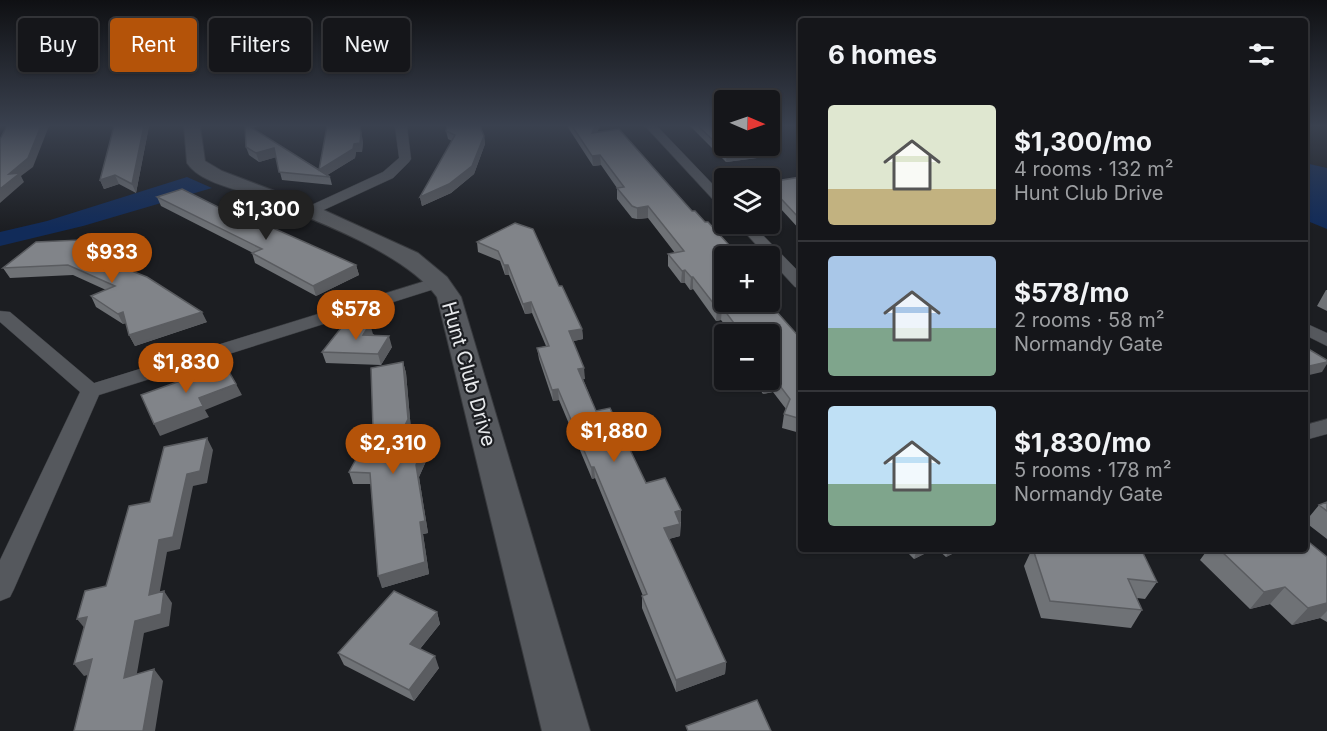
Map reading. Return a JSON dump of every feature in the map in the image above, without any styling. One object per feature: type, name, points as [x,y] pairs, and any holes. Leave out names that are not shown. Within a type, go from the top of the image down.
[{"type":"street","name":"Hunt Club Drive","points":[[196,160],[196,163],[215,175],[310,211],[410,258],[438,282],[449,297],[566,731]]},
{"type":"street","points":[[310,211],[388,175],[404,160]]},
{"type":"street","points":[[683,160],[714,193]]},
{"type":"street","points":[[754,234],[798,280]]},
{"type":"street","points":[[0,589],[91,391],[438,282]]},
{"type":"street","points":[[0,316],[4,316],[91,391]]},
{"type":"street","points":[[1308,330],[1327,340]]},
{"type":"street","points":[[1308,432],[1327,426]]},
{"type":"shaded area","points":[[1308,164],[1327,168],[1327,229],[1308,221]]},
{"type":"shaded area","points":[[187,177],[212,188],[83,226],[0,246],[0,232],[47,221]]},
{"type":"building","points":[[0,160],[25,160],[9,174],[20,173],[0,189]]},
{"type":"building","points":[[105,160],[137,160],[132,184],[115,175],[100,180]]},
{"type":"building","points":[[277,160],[303,160],[330,177],[279,172]]},
{"type":"building","points":[[321,160],[335,160],[319,170]]},
{"type":"building","points":[[441,160],[474,160],[472,166],[449,184],[420,197]]},
{"type":"building","points":[[604,160],[647,160],[692,211],[695,211],[714,229],[714,234],[719,234],[730,246],[714,246],[714,304],[693,277],[685,270],[682,271],[668,254],[684,251],[648,206],[637,208],[632,206],[617,188],[624,187]]},
{"type":"building","points":[[798,177],[798,217],[780,198],[780,180]]},
{"type":"building","points":[[182,189],[246,221],[251,219],[356,265],[313,286],[252,253],[262,249],[157,197]]},
{"type":"building","points":[[515,223],[533,229],[582,329],[569,331],[584,368],[578,369],[596,411],[610,408],[646,483],[665,478],[681,510],[675,512],[680,524],[664,528],[726,662],[676,680],[642,596],[647,594],[594,467],[591,467],[558,389],[552,390],[537,348],[549,346],[531,302],[523,304],[508,265],[504,265],[498,251],[477,242]]},
{"type":"building","points":[[80,240],[77,243],[129,266],[124,268],[147,277],[202,312],[129,335],[123,312],[118,314],[91,296],[115,286],[68,265],[3,268],[36,242]]},
{"type":"building","points":[[726,312],[777,312],[798,336],[798,418],[784,414],[790,399],[780,386],[780,324],[735,324]]},
{"type":"building","points":[[345,323],[370,324],[363,335],[389,336],[378,354],[322,352]]},
{"type":"building","points":[[1308,349],[1327,360],[1327,362],[1308,366]]},
{"type":"building","points":[[403,362],[408,419],[395,446],[423,447],[416,465],[425,521],[420,522],[425,562],[378,576],[370,473],[349,472],[373,428],[371,368]]},
{"type":"building","points":[[225,365],[236,384],[199,398],[203,406],[154,424],[141,395]]},
{"type":"building","points":[[207,438],[200,471],[187,474],[173,537],[159,540],[149,595],[164,591],[161,614],[135,621],[124,678],[154,669],[143,731],[74,731],[92,659],[74,664],[87,617],[77,619],[85,591],[106,586],[129,506],[150,502],[164,447]]},
{"type":"building","points":[[1327,502],[1327,511],[1319,505]]},
{"type":"building","points":[[1308,541],[1327,557],[1327,603],[1308,608],[1285,587],[1264,592],[1222,552],[1308,552]]},
{"type":"building","points":[[1034,552],[1142,552],[1157,582],[1128,579],[1142,610],[1050,601]]},
{"type":"building","points":[[394,591],[437,612],[410,644],[435,656],[409,690],[338,653]]},
{"type":"building","points":[[757,700],[771,731],[688,731],[686,726]]}]
